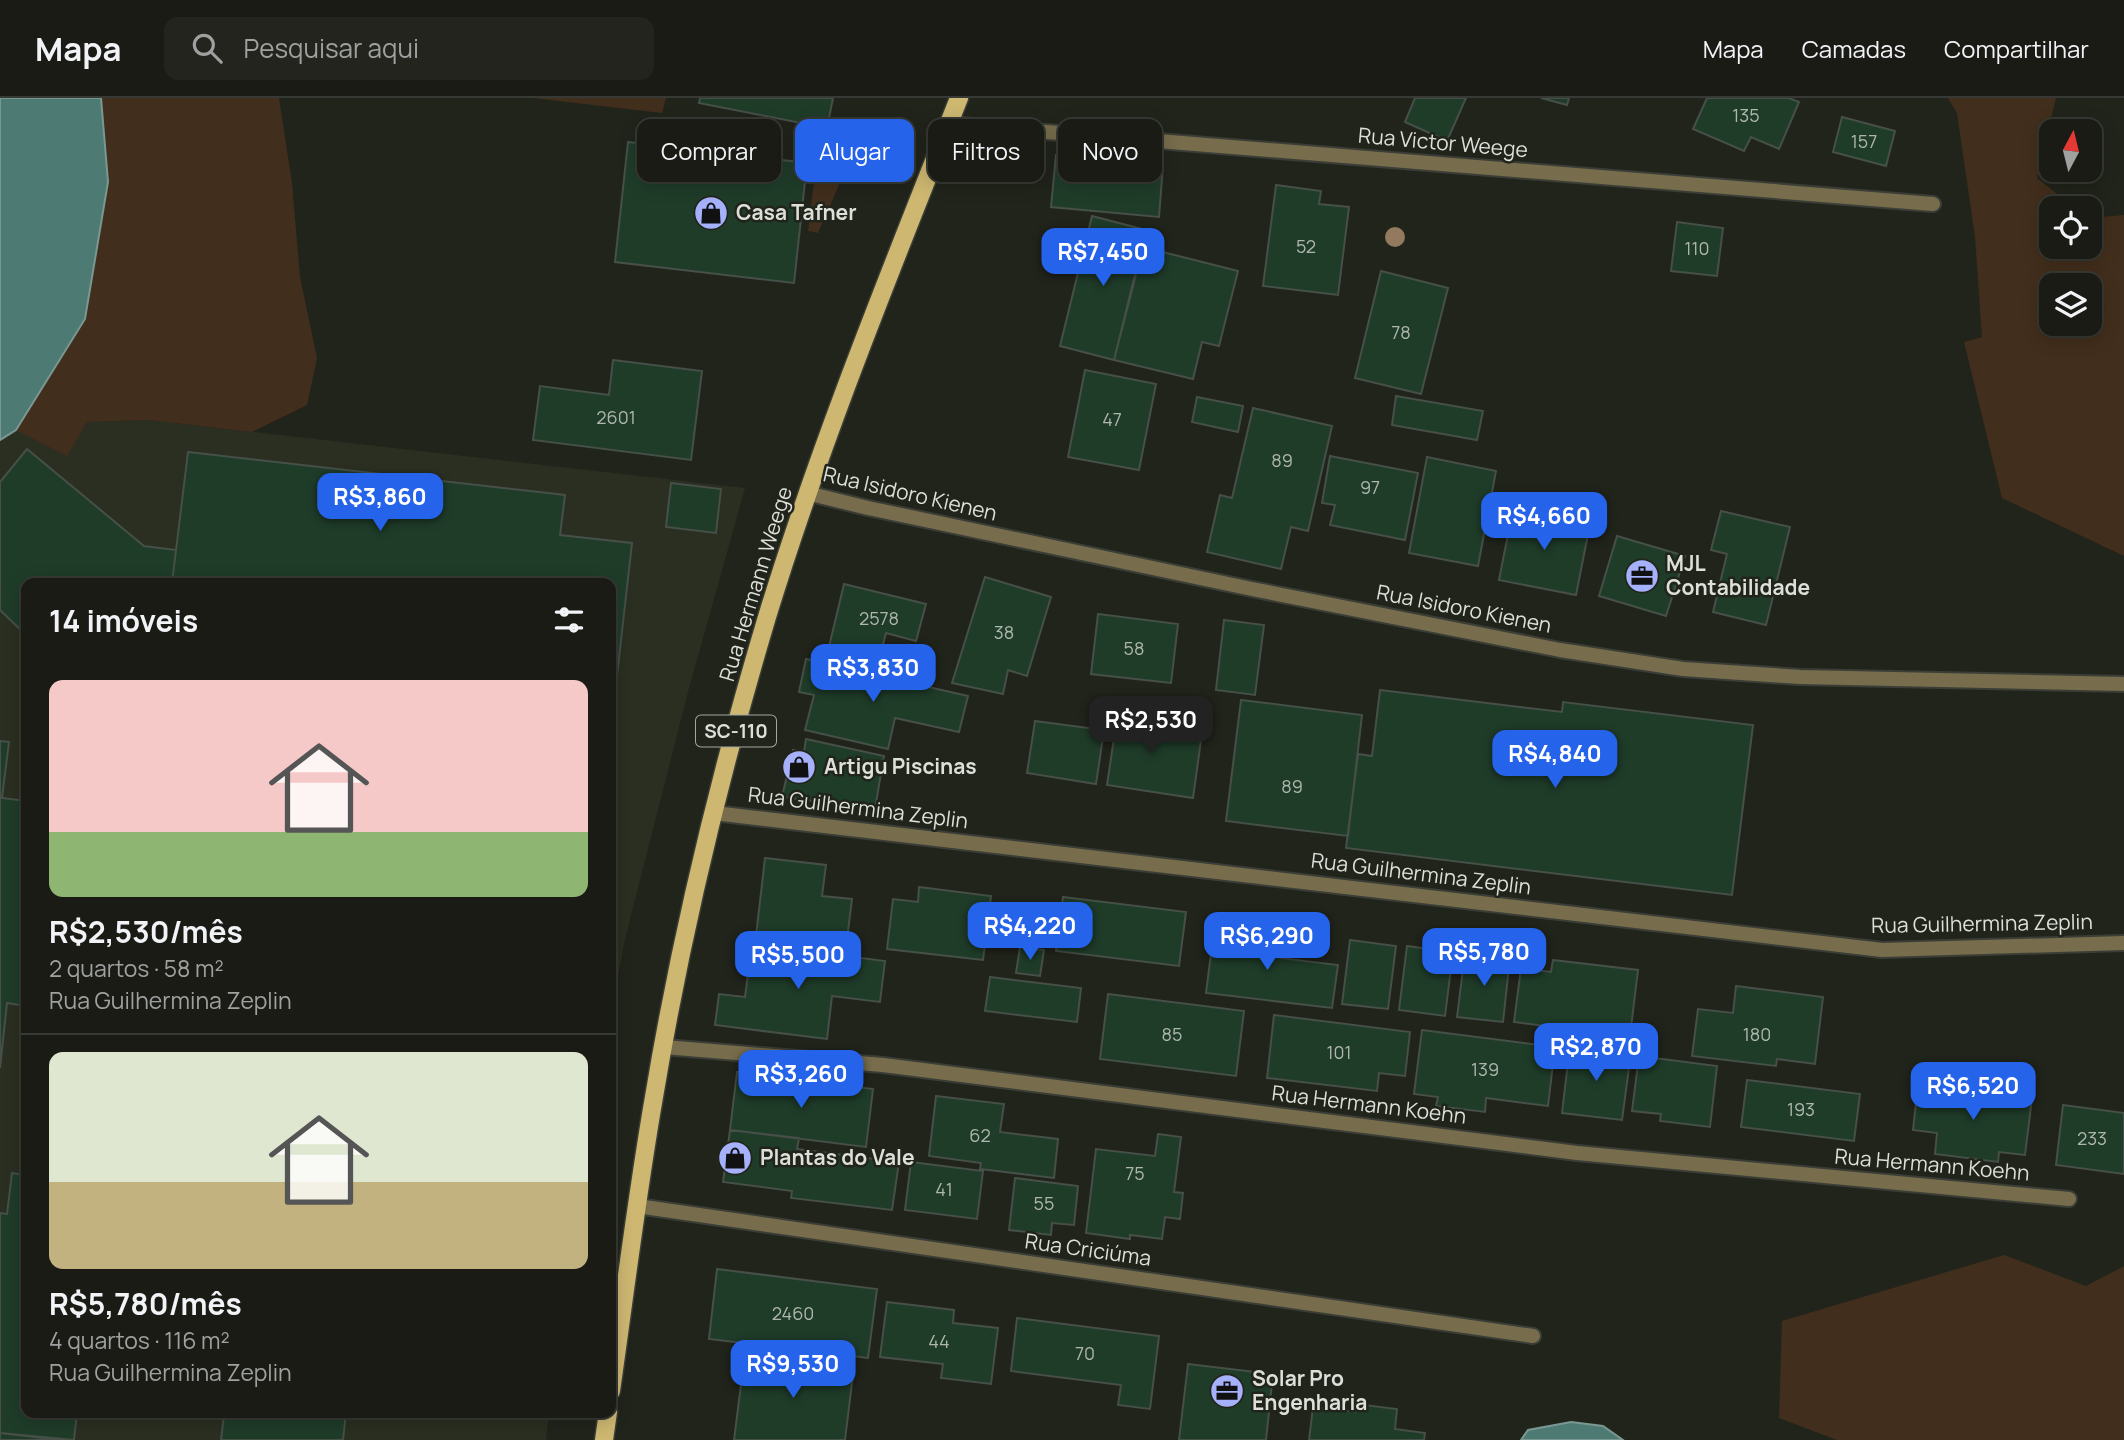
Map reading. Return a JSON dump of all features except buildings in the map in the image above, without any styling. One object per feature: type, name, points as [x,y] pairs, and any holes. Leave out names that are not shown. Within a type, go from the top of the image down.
[{"type":"main road","name":"Rua Hermann Weege","points":[[951,119],[959,98]]},
{"type":"main road","name":"Rua Hermann Weege","points":[[616,1355],[654,1095],[688,923],[715,813],[767,618],[807,493],[877,304],[928,176]]},
{"type":"main road","points":[[604,1440],[607,1418]]},
{"type":"street","name":"Rua Victor Weege","points":[[1044,132],[1933,204]]},
{"type":"street","name":"Rua Isidoro Kienen","points":[[807,493],[867,508],[1279,594],[1560,650],[1683,669],[1800,677],[2124,684]]},
{"type":"street","name":"Rua Guilhermina Zeplin","points":[[715,813],[1882,950],[2124,943]]},
{"type":"street","name":"Rua Hermann Koehn","points":[[664,1047],[883,1065],[1577,1153],[2069,1199]]},
{"type":"street","name":"Rua Criciúma","points":[[637,1206],[1533,1336]]},
{"type":"shaded area","points":[[101,98],[279,98],[292,183],[300,277],[317,358],[307,405],[252,432],[148,420],[87,422],[67,456],[16,430],[85,319],[108,182]]},
{"type":"shaded area","points":[[533,98],[666,98],[662,113]]},
{"type":"shaded area","points":[[1948,98],[2056,98],[2051,119],[2039,119],[2037,178],[2060,196],[2039,196],[2039,259],[2102,259],[2102,217],[2124,215],[2124,556],[2002,498],[1964,342],[1982,337],[1975,237],[1957,113]]},
{"type":"shaded area","points":[[814,182],[840,182],[818,233],[808,231]]},
{"type":"shaded area","points":[[0,410],[87,422],[148,420],[745,488],[688,692],[625,939],[616,987],[616,578],[21,578],[21,1418],[548,1418],[546,1440],[0,1440]]},
{"type":"shaded area","points":[[2004,1255],[2086,1286],[2124,1266],[2124,1440],[1837,1440],[1779,1418],[1782,1321]]},
{"type":"water","points":[[0,98],[101,98],[108,182],[85,319],[16,430],[0,440]]},
{"type":"water","points":[[1571,1422],[1603,1426],[1623,1440],[1521,1440],[1528,1430]]},
{"type":"place","name":"Casa Tafner","points":[[711,213]]},
{"type":"place","name":"MJL Contabilidade","points":[[1642,576]]},
{"type":"place","name":"Artigu Piscinas","points":[[799,767]]},
{"type":"place","name":"Plantas do Vale","points":[[735,1158]]},
{"type":"place","name":"Solar Pro Engenharia","points":[[1227,1391]]}]
